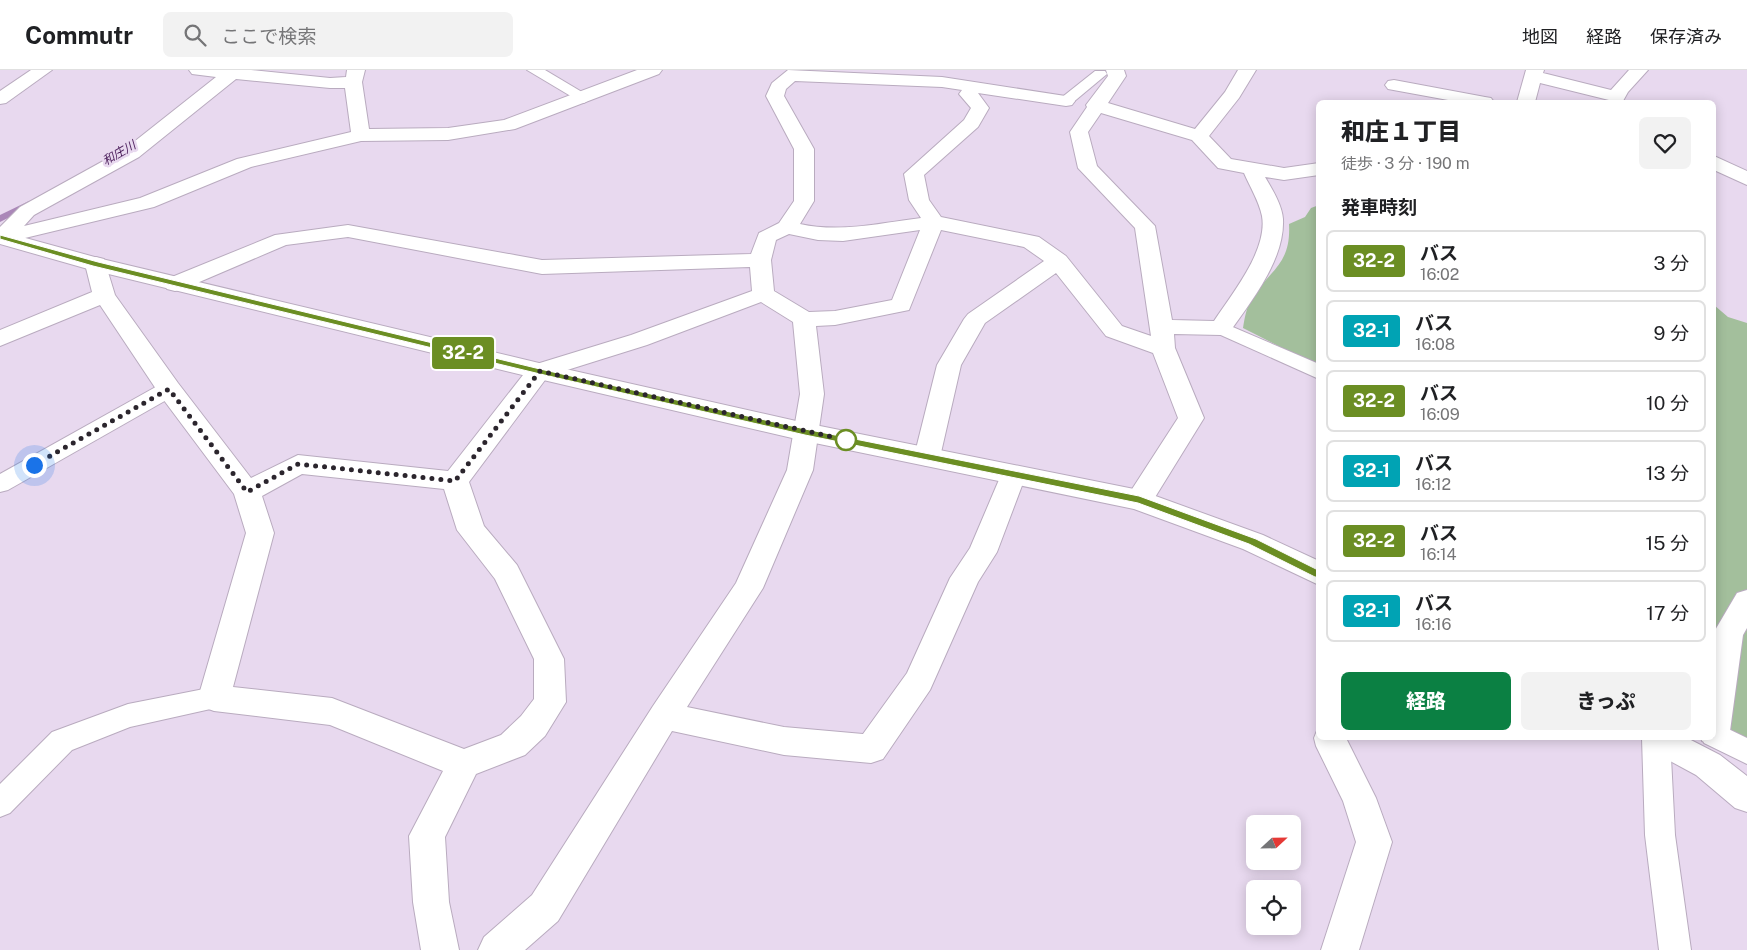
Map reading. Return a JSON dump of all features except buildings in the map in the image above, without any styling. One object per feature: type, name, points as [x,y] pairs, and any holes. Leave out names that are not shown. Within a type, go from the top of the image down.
[{"type":"street","points":[[0,98],[43,70]]},
{"type":"street","points":[[198,70],[234,71],[330,83],[355,76],[361,135]]},
{"type":"street","points":[[1,237],[147,203],[244,163],[361,135],[448,134],[508,125],[584,98],[654,70]]},
{"type":"street","points":[[1199,136],[1233,94],[1247,70]]},
{"type":"street","points":[[1527,100],[1534,73],[1617,97],[1620,90],[1639,70]]},
{"type":"street","points":[[1,237],[27,211],[132,153],[234,71]]},
{"type":"street","points":[[762,294],[760,260],[766,237],[788,227],[804,201],[804,149],[775,96],[778,87],[794,73],[939,76],[973,87],[1066,101]]},
{"type":"street","points":[[1107,75],[1095,105],[1079,132],[1088,168],[1145,226],[1163,338],[1192,418],[1139,500]]},
{"type":"street","points":[[994,90],[1002,88],[1009,76]]},
{"type":"street","points":[[1392,84],[1475,100]]},
{"type":"street","points":[[934,222],[919,200],[914,174],[971,123],[980,108],[968,94],[973,87]]},
{"type":"street","points":[[1095,105],[1199,136],[1225,164],[1284,174],[1316,169]]},
{"type":"street","points":[[1716,163],[1747,179]]},
{"type":"street","points":[[788,227],[818,234],[843,235],[934,222],[1031,242],[1058,261],[1114,331],[1163,338],[1221,328],[1268,249],[1273,218],[1252,170]]},
{"type":"street","points":[[762,294],[804,319],[835,318],[901,306],[934,222]]},
{"type":"street","points":[[175,284],[282,239],[348,231],[542,267],[760,260]]},
{"type":"street","points":[[1,237],[175,284],[540,371],[805,432],[1139,500],[1253,542],[1316,573]]},
{"type":"street","points":[[927,457],[949,365],[976,319],[1058,261]]},
{"type":"street","points":[[96,264],[104,295],[169,389],[247,492],[260,534],[214,698],[332,712],[464,764]]},
{"type":"street","points":[[455,481],[540,371],[639,340],[762,294]]},
{"type":"street","points":[[0,339],[104,295]]},
{"type":"street","points":[[497,950],[545,908],[664,716],[748,588],[800,470],[812,394],[804,319]]},
{"type":"street","points":[[247,492],[298,464],[455,481]]},
{"type":"street","points":[[664,716],[784,741],[871,749],[919,681],[965,578],[984,552],[1013,475]]},
{"type":"street","points":[[440,950],[431,902],[427,836],[464,764],[513,745],[532,726],[550,702],[549,659],[507,573],[471,530],[455,481]]},
{"type":"street","points":[[1716,715],[1728,634],[1747,601]]},
{"type":"street","points":[[1330,740],[1359,798],[1374,842],[1340,950]]},
{"type":"street","points":[[1684,740],[1712,742],[1747,797]]},
{"type":"lane","points":[[534,70],[584,98]]},
{"type":"lane","points":[[1066,101],[1107,75]]},
{"type":"lane","points":[[1221,328],[1316,371]]},
{"type":"lane","points":[[0,484],[169,389]]},
{"type":"lane","points":[[0,804],[62,741],[128,716],[214,698]]},
{"type":"lane","points":[[1657,740],[1660,835],[1675,950]]},
{"type":"lane","points":[[1712,742],[1747,752]]},
{"type":"green space","points":[[1316,206],[1316,363],[1302,358],[1243,328],[1250,302],[1284,256],[1289,237],[1289,224],[1305,217],[1311,208]]},
{"type":"green space","points":[[1716,307],[1728,317],[1747,323],[1747,748],[1716,727]]},
{"type":"waterway","name":"和庄川","points":[[0,219],[29,204]]},
{"type":"bus line","name":"32-2","points":[[0,237],[96,264],[540,371],[805,432],[1139,500],[1253,542],[1316,573]]},
{"type":"route","points":[[34,465],[169,389],[247,492],[298,464],[455,481],[540,371],[846,440]]}]
